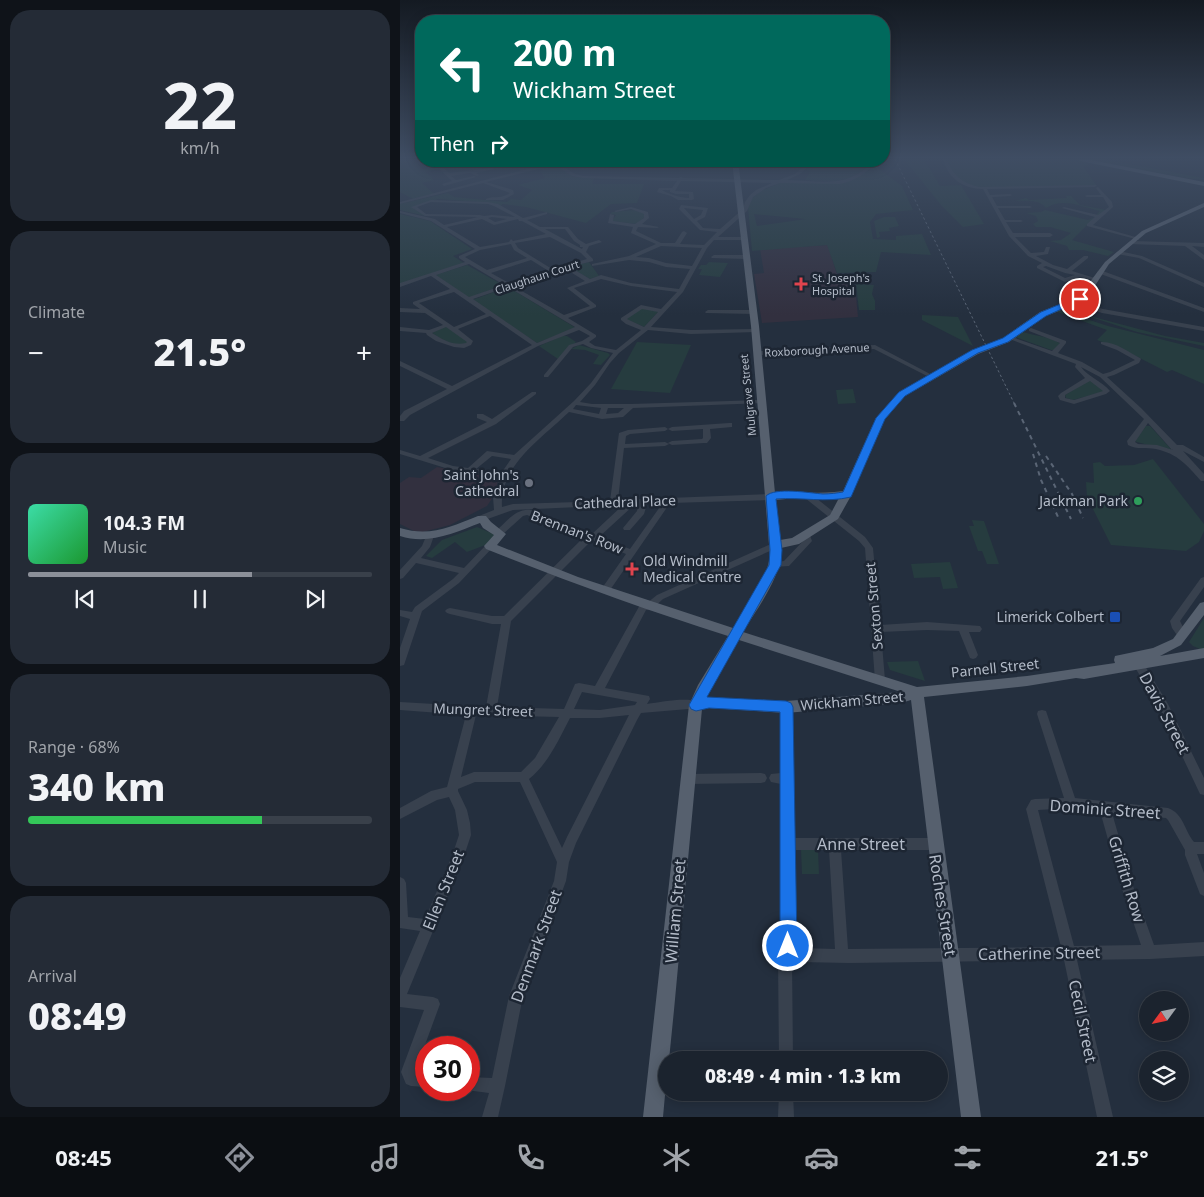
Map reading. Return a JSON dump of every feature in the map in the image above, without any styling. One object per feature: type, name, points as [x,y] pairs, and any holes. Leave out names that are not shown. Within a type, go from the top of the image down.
[{"type":"main road","points":[[776,545],[795,541],[834,517],[847,494],[881,418],[902,394],[975,352],[1010,338],[1038,317],[1081,298],[1100,272],[1119,253],[1152,228],[1190,211]]},
{"type":"main road","name":"Mulgrave Street","points":[[742,214],[776,545],[773,569]]},
{"type":"main road","points":[[771,496],[796,494],[825,497],[847,494]]},
{"type":"main road","points":[[400,532],[414,536],[430,536],[482,518],[487,525],[501,536],[490,546],[553,572],[647,606],[917,692]]},
{"type":"main road","points":[[696,705],[773,569]]},
{"type":"main road","points":[[1200,653],[1179,646],[1180,638],[1204,606]]},
{"type":"main road","name":"Parnell Street","points":[[1076,673],[1079,668],[1156,652],[1180,638]]},
{"type":"main road","name":"Parnell Street","points":[[917,692],[1027,681],[1076,673],[1084,674],[1200,653]]},
{"type":"main road","points":[[880,680],[884,687],[883,700]]},
{"type":"main road","name":"Wickham Street","points":[[696,705],[709,702],[786,707],[883,700],[907,697],[917,692]]},
{"type":"main road","name":"Roches Street","points":[[917,692],[934,844],[951,955],[971,1117]]},
{"type":"main road","name":"William Street","points":[[653,1117],[696,705]]},
{"type":"street","points":[[419,211],[479,249]]},
{"type":"street","points":[[504,211],[582,252]]},
{"type":"street","points":[[620,211],[614,213],[610,222],[657,227]]},
{"type":"street","points":[[641,211],[644,212],[647,218],[637,225],[634,232],[660,244],[706,247]]},
{"type":"street","points":[[684,211],[702,228],[720,231]]},
{"type":"street","points":[[694,220],[703,216],[705,211]]},
{"type":"street","points":[[498,511],[497,496],[504,475],[516,458],[593,384],[617,352],[646,329],[663,311],[681,291],[713,238],[744,211]]},
{"type":"street","points":[[998,211],[1012,235],[1030,255],[1045,264],[1078,276],[1096,280]]},
{"type":"street","points":[[1076,211],[1099,217]]},
{"type":"street","points":[[1106,211],[1089,226],[1133,242],[1204,245]]},
{"type":"street","points":[[400,212],[426,216],[484,218],[494,224],[545,213]]},
{"type":"street","points":[[444,226],[507,213]]},
{"type":"street","points":[[492,216],[519,219]]},
{"type":"street","points":[[1004,221],[1021,220]]},
{"type":"street","name":"Claughaun Court","points":[[536,228],[566,228],[576,240],[586,246],[582,252],[593,263]]},
{"type":"street","points":[[677,245],[684,233]]},
{"type":"street","points":[[546,376],[571,346],[584,342],[594,336],[462,257],[479,249],[511,241],[550,235]]},
{"type":"street","points":[[1012,235],[1050,235]]},
{"type":"street","points":[[713,238],[744,239]]},
{"type":"street","points":[[511,241],[516,249],[552,271]]},
{"type":"street","points":[[572,246],[586,246],[599,242]]},
{"type":"street","points":[[1133,242],[1140,257]]},
{"type":"street","points":[[629,258],[660,244]]},
{"type":"street","points":[[1187,245],[1204,258]]},
{"type":"street","points":[[1030,255],[1046,253],[1048,248]]},
{"type":"street","points":[[1119,253],[1140,257],[1204,285]]},
{"type":"street","points":[[714,257],[746,257]]},
{"type":"street","points":[[1067,272],[1086,257]]},
{"type":"street","points":[[488,272],[532,258]]},
{"type":"street","points":[[681,291],[621,284],[601,276],[593,263],[629,258],[694,268]]},
{"type":"street","points":[[400,286],[470,262]]},
{"type":"street","name":"Claughaun Court","points":[[468,300],[565,266],[593,263]]},
{"type":"street","points":[[1045,264],[1039,268],[1065,280],[1078,276]]},
{"type":"street","points":[[565,266],[589,280]]},
{"type":"street","points":[[1100,272],[1204,310]]},
{"type":"street","points":[[433,275],[536,345]]},
{"type":"street","points":[[562,318],[594,306],[569,289],[601,276]]},
{"type":"street","points":[[400,309],[454,290]]},
{"type":"street","points":[[415,303],[470,341],[469,344],[458,347],[440,342],[429,334],[430,332]]},
{"type":"street","points":[[1083,305],[1106,312],[1204,329]]},
{"type":"street","points":[[663,311],[641,307],[623,319],[628,324],[646,329],[691,332],[755,331]]},
{"type":"street","points":[[400,309],[427,311]]},
{"type":"street","points":[[708,312],[753,312]]},
{"type":"street","points":[[400,329],[430,332],[491,314]]},
{"type":"street","points":[[400,419],[459,385],[536,345],[579,328]]},
{"type":"street","points":[[1030,330],[1064,342],[1054,353]]},
{"type":"street","points":[[569,332],[594,347],[617,352]]},
{"type":"street","points":[[1010,338],[1080,363],[1102,376],[1148,419],[1204,479]]},
{"type":"street","points":[[1102,376],[1137,362],[1138,359],[1103,343]]},
{"type":"street","name":"Roxborough Avenue","points":[[757,354],[875,347],[931,376]]},
{"type":"street","points":[[400,363],[452,389]]},
{"type":"street","points":[[1080,363],[1078,367],[1080,371],[1099,382],[1107,391],[1074,402],[1062,399],[1061,396],[1063,394],[1090,378]]},
{"type":"street","points":[[422,458],[493,422],[534,393]]},
{"type":"street","points":[[574,403],[631,406],[762,402]]},
{"type":"street","points":[[602,417],[605,406]]},
{"type":"street","points":[[567,410],[602,417],[620,416],[631,406]]},
{"type":"street","points":[[480,416],[493,422]]},
{"type":"street","points":[[1148,419],[1131,440],[1132,443],[1136,446],[1157,447],[1182,456]]},
{"type":"street","points":[[614,503],[622,435],[628,432],[729,425]]},
{"type":"street","points":[[621,446],[704,441],[706,438],[706,426]]},
{"type":"street","points":[[1175,448],[1180,448],[1204,460]]},
{"type":"street","points":[[400,452],[452,468],[504,475]]},
{"type":"street","points":[[469,471],[490,453],[516,458]]},
{"type":"street","name":"Cathedral Place","points":[[482,518],[513,507],[771,496]]},
{"type":"street","points":[[808,496],[834,517]]},
{"type":"street","points":[[604,591],[668,501]]},
{"type":"street","points":[[491,711],[506,620],[553,572],[632,502]]},
{"type":"street","points":[[627,528],[641,512],[643,502]]},
{"type":"street","name":"Brennan's Row","points":[[499,533],[520,514],[528,512],[632,553]]},
{"type":"street","name":"Sexton Street","points":[[834,517],[862,539],[869,548],[880,680]]},
{"type":"street","points":[[773,569],[786,564],[808,541],[806,535]]},
{"type":"street","points":[[400,576],[426,547],[430,536]]},
{"type":"street","points":[[598,691],[647,606],[660,597],[776,545]]},
{"type":"street","points":[[400,662],[404,644],[415,616],[423,604],[443,592],[490,546]]},
{"type":"street","points":[[415,560],[465,571]]},
{"type":"street","points":[[1180,638],[1175,621],[1201,592],[1204,580]]},
{"type":"street","points":[[450,611],[492,620],[506,620]]},
{"type":"street","points":[[400,613],[415,616]]},
{"type":"street","points":[[877,629],[927,626],[977,629]]},
{"type":"street","points":[[963,628],[973,655]]},
{"type":"street","name":"Davis Street","points":[[1138,664],[1164,707],[1204,790]]},
{"type":"street","points":[[400,814],[474,777],[523,777],[534,770],[567,714],[579,687],[645,699],[639,709]]},
{"type":"street","points":[[639,709],[696,705]]},
{"type":"street","name":"Mungret Street","points":[[400,706],[472,711],[556,712],[567,714],[600,714],[639,709]]},
{"type":"street","points":[[786,707],[789,844],[788,946],[785,957],[786,1051]]},
{"type":"street","name":"Denmark Street","points":[[490,1117],[516,996],[533,942],[560,881],[563,862],[571,841],[633,717],[639,709]]},
{"type":"street","points":[[454,788],[472,711]]},
{"type":"street","points":[[1042,714],[1071,803]]},
{"type":"street","points":[[523,777],[563,862]]},
{"type":"street","points":[[687,779],[761,778]]},
{"type":"street","points":[[775,778],[788,779]]},
{"type":"street","name":"Ellen Street","points":[[400,994],[458,856],[464,835],[461,810],[454,788]]},
{"type":"street","name":"Dominic Street","points":[[1032,809],[1035,804],[1071,803],[1173,816],[1186,844],[1191,848]]},
{"type":"street","name":"Griffith Row","points":[[1104,806],[1127,886],[1150,952]]},
{"type":"street","name":"Cecil Street","points":[[1032,809],[1069,952],[1105,1117]]},
{"type":"street","name":"Anne Street","points":[[789,844],[934,844]]},
{"type":"street","points":[[835,844],[842,955]]},
{"type":"street","points":[[1204,848],[1191,848],[1191,855],[1204,890]]},
{"type":"street","points":[[400,883],[401,922],[429,926]]},
{"type":"street","name":"Catherine Street","points":[[788,946],[793,953],[800,955],[951,955],[1150,952],[1204,949]]},
{"type":"street","points":[[400,1000],[433,1004],[421,1036]]},
{"type":"street","points":[[415,1053],[408,1072],[411,1079],[415,1079]]},
{"type":"street","points":[[480,1085],[498,1086]]},
{"type":"street","points":[[786,1101],[786,1117]]},
{"type":"shaded area","name":"St. Joseph's Hospital","points":[[828,245],[839,281],[855,286],[858,317],[762,323],[754,274],[764,273],[760,249]]},
{"type":"shaded area","points":[[437,467],[499,478],[493,497],[487,506],[450,525],[423,532],[414,531],[400,524],[400,483],[409,477],[421,478]]},
{"type":"green space","points":[[405,211],[418,211],[426,216]]},
{"type":"green space","points":[[541,211],[602,211],[586,223]]},
{"type":"green space","points":[[637,211],[645,214],[645,217],[637,224],[612,221],[616,215],[610,214],[612,212]]},
{"type":"green space","points":[[748,211],[903,211],[876,214],[870,222],[873,239],[896,240],[896,236],[922,234],[931,255],[881,252],[876,272],[837,273],[827,245],[752,251]],"holes":[[[754,214],[806,219],[757,226]]]},
{"type":"green space","points":[[947,211],[976,211],[984,224],[963,227]]},
{"type":"green space","points":[[1050,211],[1088,220],[1095,217],[1072,240],[1114,252],[1108,256],[1083,250],[1069,250],[1067,246],[1050,241],[1061,240],[1071,233],[1050,227],[1036,227],[1033,224],[1038,221],[1036,216],[1026,213]]},
{"type":"green space","points":[[1100,211],[1104,211],[1098,216],[1095,216]]},
{"type":"green space","points":[[400,214],[430,221],[472,249],[453,256],[464,263],[400,284]]},
{"type":"green space","points":[[884,217],[895,217],[899,226],[889,228],[890,231],[879,232],[880,237],[877,238],[874,221]]},
{"type":"green space","points":[[589,262],[599,276],[590,279],[569,267]]},
{"type":"green space","points":[[709,262],[728,263],[720,277],[699,275],[702,269],[698,269],[701,265],[706,265]]},
{"type":"green space","points":[[467,265],[503,285],[469,298],[435,275]]},
{"type":"green space","points":[[856,284],[874,285],[872,294],[875,301],[875,310],[859,310]]},
{"type":"green space","points":[[508,287],[576,328],[537,343],[472,300]]},
{"type":"green space","points":[[1068,306],[1078,309],[1086,315],[1165,336],[1204,343],[1204,346],[1137,332],[1063,308]]},
{"type":"green space","points":[[641,308],[659,311],[644,327],[626,319]]},
{"type":"green space","points":[[1059,310],[1108,326],[1204,350],[1204,384],[1172,370],[1167,372],[1124,350],[1097,340],[1107,330],[1055,311]]},
{"type":"green space","points":[[922,315],[958,317],[973,346],[922,320]]},
{"type":"green space","points":[[447,327],[468,341],[467,343],[453,344],[432,333]]},
{"type":"green space","points":[[1023,332],[1047,338],[1061,344],[1054,350],[1051,350],[1015,337]]},
{"type":"green space","points":[[562,336],[567,336],[576,342],[558,359],[539,346]]},
{"type":"green space","points":[[637,342],[691,345],[670,393],[611,389]]},
{"type":"green space","points":[[579,345],[610,355],[601,365],[593,364],[599,355],[585,350],[571,349]]},
{"type":"green space","points":[[1090,380],[1105,389],[1102,392],[1073,400],[1066,398],[1065,395]]},
{"type":"green space","points":[[853,389],[856,403],[838,404],[836,390]]},
{"type":"green space","points":[[1146,426],[1150,426],[1171,449],[1135,441]]},
{"type":"green space","name":"Jackman Park","points":[[1153,459],[1204,524],[1204,531],[1199,542],[1186,551],[1111,545],[1087,497],[1086,482],[1094,483],[1093,463],[1100,462],[1105,466],[1134,465]]},
{"type":"green space","points":[[972,520],[984,521],[999,564],[987,564],[982,551],[978,551],[969,526],[974,526]]},
{"type":"green space","points":[[477,527],[496,535],[488,544],[467,552],[455,542],[432,558],[426,556],[442,540]]},
{"type":"green space","points":[[950,562],[958,588],[943,589],[940,577],[914,578],[911,564]]},
{"type":"green space","points":[[1204,618],[1204,650],[1202,650],[1189,642]]},
{"type":"green space","points":[[918,661],[925,681],[890,670],[887,662]]},
{"type":"green space","points":[[801,850],[818,850],[819,874],[802,874]]},
{"type":"railway","points":[[920,211],[1015,405]]},
{"type":"railway","points":[[1014,403],[1071,519]]},
{"type":"railway","points":[[1033,454],[1041,480],[1059,519]]},
{"type":"railway","points":[[1046,456],[1072,494],[1083,518]]},
{"type":"place","name":"St. Joseph's Hospital","points":[[801,284]]},
{"type":"place","name":"Saint John's Cathedral","points":[[529,483]]},
{"type":"place","name":"Jackman Park","points":[[1138,501]]},
{"type":"place","name":"Old Windmill Medical Centre","points":[[632,569]]},
{"type":"place","name":"Limerick Colbert","points":[[1115,617]]},
{"type":"route","points":[[788,946],[789,844],[786,707],[709,702],[696,705],[775,565],[776,550],[771,496],[796,494],[816,497],[839,497],[847,494],[881,418],[902,394],[975,352],[1010,338],[1043,314],[1080,299]]}]
